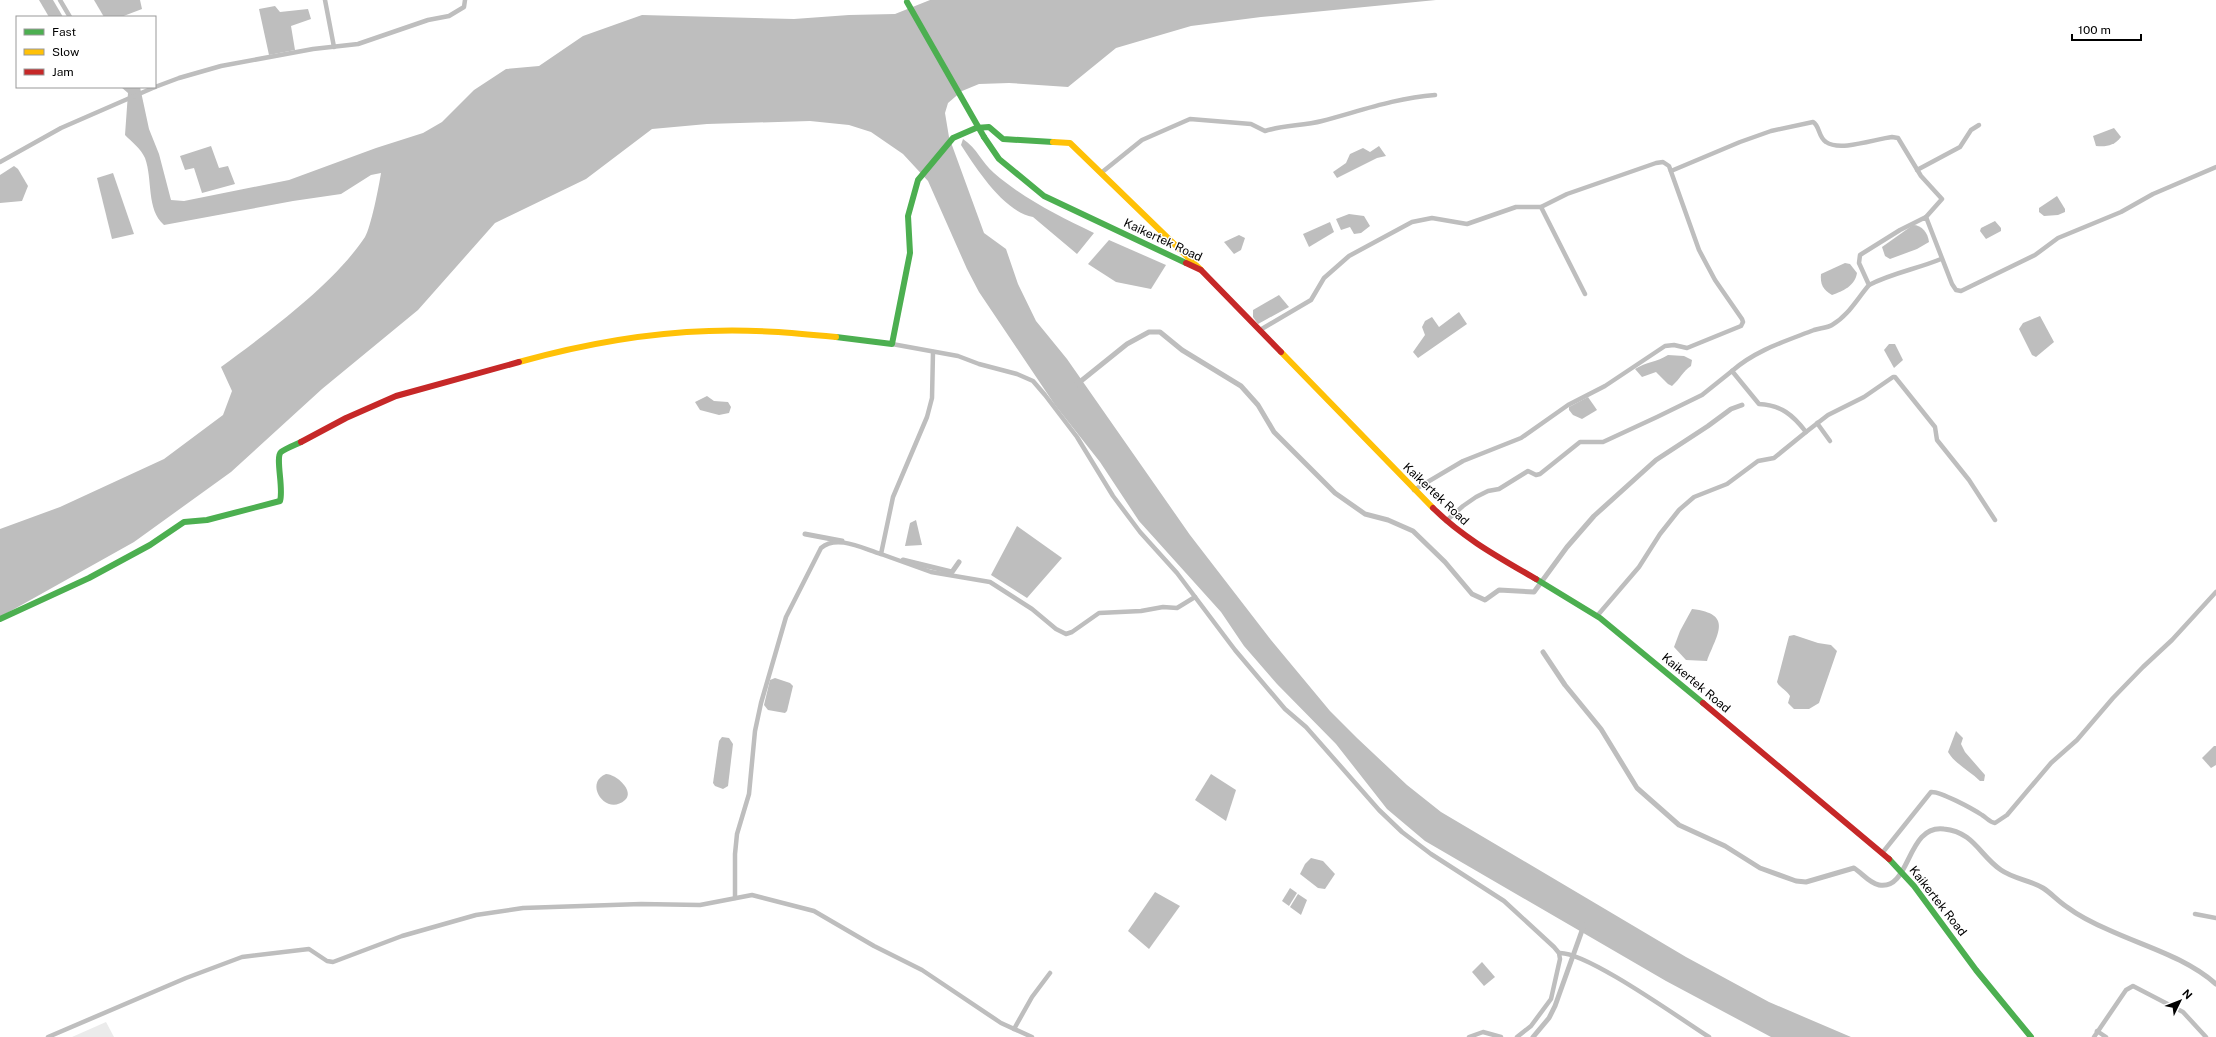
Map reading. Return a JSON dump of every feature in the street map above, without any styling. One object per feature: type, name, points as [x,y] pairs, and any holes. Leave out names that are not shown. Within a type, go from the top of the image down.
[{"type":"main road","name":"Kaikertek Road","points":[[906,1],[984,137],[999,159],[1044,196],[1066,208],[1201,270],[1414,490],[1446,521],[1478,545],[1597,616],[1890,858],[1914,886],[1976,970],[2031,1037]]},
{"type":"main road","points":[[0,619],[89,578],[150,545],[184,522],[207,520],[280,501],[282,496],[282,488],[278,457],[281,452],[346,418],[403,394],[561,350],[654,336],[708,331],[761,331],[854,338],[892,344],[910,253],[908,216],[918,180],[953,138],[961,133],[986,126],[991,127],[1003,139],[1042,142],[1066,141],[1072,145],[1201,270]]},
{"type":"street","points":[[60,0],[69,16]]},
{"type":"street","points":[[325,0],[334,47]]},
{"type":"street","points":[[156,86],[221,66],[358,44],[428,20],[449,16],[464,6],[465,0]]},
{"type":"street","points":[[0,162],[61,128],[151,88]]},
{"type":"street","points":[[1101,173],[1142,140],[1190,119],[1250,124],[1265,131],[1284,125],[1320,121],[1382,103],[1415,96],[1435,95]]},
{"type":"street","points":[[1671,171],[1740,142],[1808,121],[1816,124],[1821,138],[1826,143],[1836,146],[1892,137],[1898,138],[1917,170],[1942,199],[1926,217],[1900,230],[1860,255],[1859,263],[1869,285]]},
{"type":"street","points":[[1917,170],[1960,147],[1971,130],[1979,125]]},
{"type":"street","points":[[1260,330],[1311,300],[1324,278],[1349,256],[1412,222],[1432,218],[1467,224],[1516,207],[1541,207],[1567,194],[1656,163],[1666,162],[1671,171],[1700,250],[1716,280],[1742,318],[1743,322],[1741,326],[1688,348],[1674,345],[1666,346],[1605,386],[1568,405],[1521,438],[1463,461],[1414,490]]},
{"type":"street","points":[[1926,217],[1941,259],[1952,284],[1956,290],[1961,291],[2035,255],[2058,238],[2121,212],[2152,194],[2216,167]]},
{"type":"street","points":[[1541,207],[1585,294]]},
{"type":"street","points":[[1446,521],[1476,497],[1488,491],[1499,489],[1528,471],[1536,475],[1540,474],[1580,442],[1603,442],[1657,417],[1702,395],[1732,371],[1787,339],[1802,336],[1814,330],[1830,326],[1843,317],[1869,285],[1891,274],[1921,267],[1941,259]]},
{"type":"street","points":[[892,344],[958,356],[979,364],[1017,374],[1033,381],[1046,395],[1077,438],[1113,496],[1140,532],[1177,573],[1235,650],[1285,709],[1306,727],[1386,817],[1431,854],[1504,901],[1559,953],[1560,959],[1551,999],[1531,1026],[1518,1037]]},
{"type":"street","points":[[881,553],[893,497],[927,417],[932,398],[933,352]]},
{"type":"street","points":[[1732,371],[1759,404],[1771,405],[1789,413],[1806,432]]},
{"type":"street","points":[[1597,616],[1630,578],[1660,534],[1679,510],[1689,501],[1694,497],[1726,484],[1758,460],[1774,458],[1828,415],[1864,397],[1893,377],[1935,427],[1937,440],[1968,480],[1995,520]]},
{"type":"street","points":[[1817,423],[1830,441]]},
{"type":"street","points":[[735,898],[735,854],[737,834],[748,794],[755,731],[760,703],[786,617],[821,548],[825,544],[838,542],[881,553],[931,572],[990,582],[1032,609],[1056,629],[1066,634],[1072,632],[1099,613],[1141,611],[1163,607],[1177,608],[1195,597]]},
{"type":"street","points":[[1883,852],[1931,792],[1944,795],[1981,814],[1990,822],[1995,823],[2007,815],[2051,763],[2077,740],[2133,677],[2172,640],[2216,592]]},
{"type":"street","points":[[48,1037],[186,978],[242,957],[309,949],[327,962],[333,962],[402,936],[476,915],[523,908],[641,904],[700,905],[752,895],[814,911],[874,946],[922,970],[1001,1023],[1032,1037]]},
{"type":"street","points":[[2195,914],[2216,918]]},
{"type":"street","points":[[1559,953],[1565,952],[1582,959],[1656,1001],[1709,1037]]},
{"type":"street","points":[[1014,1029],[1032,996],[1050,973]]},
{"type":"street","points":[[2094,1037],[2126,990],[2133,986],[2179,1009],[2206,1037]]},
{"type":"street","points":[[2097,1031],[2106,1037]]},
{"type":"street","points":[[1470,1037],[1483,1032],[1501,1037]]},
{"type":"shaded area","points":[[39,0],[53,0],[62,16],[48,16]]},
{"type":"shaded area","points":[[94,0],[140,0],[142,9],[124,16],[103,16]]},
{"type":"shaded area","points":[[930,0],[1436,0],[1261,17],[1191,26],[1116,48],[1068,87],[1009,83],[979,84],[962,91],[948,103],[945,113],[949,137],[984,233],[1006,249],[1018,284],[1036,321],[1067,359],[1190,535],[1271,640],[1330,711],[1407,785],[1441,812],[1686,957],[1769,1002],[1851,1037],[1771,1037],[1666,981],[1425,841],[1387,809],[1336,744],[1277,684],[1244,646],[1221,612],[1139,521],[1100,462],[1055,405],[979,292],[967,269],[928,181],[903,154],[871,132],[849,125],[810,121],[707,124],[652,129],[586,179],[495,223],[418,310],[322,389],[231,472],[134,542],[0,617],[0,529],[60,507],[164,459],[223,415],[232,391],[221,367],[278,324],[318,290],[352,255],[365,237],[370,225],[381,173],[371,175],[341,194],[293,201],[164,225],[158,218],[152,203],[145,158],[139,149],[125,135],[128,93],[122,88],[140,88],[149,129],[159,154],[171,200],[184,201],[289,180],[376,148],[423,133],[442,122],[474,90],[506,69],[539,66],[583,36],[642,15],[794,19],[849,15],[895,14]]},
{"type":"shaded area","points":[[275,6],[280,12],[308,9],[311,19],[291,26],[295,50],[269,55],[259,9]]},
{"type":"shaded area","points":[[2114,128],[2121,137],[2116,142],[2110,145],[2096,146],[2093,136]]},
{"type":"shaded area","points":[[963,139],[972,147],[994,173],[1017,191],[1094,233],[1077,254],[1033,217],[1022,213],[1001,198],[983,177],[961,145]]},
{"type":"shaded area","points":[[211,146],[219,168],[228,166],[235,184],[202,193],[194,168],[185,170],[180,156]]},
{"type":"shaded area","points":[[1379,146],[1386,156],[1377,158],[1337,178],[1333,172],[1346,163],[1350,154],[1363,148],[1370,152]]},
{"type":"shaded area","points":[[14,166],[18,169],[28,186],[22,201],[0,203],[0,175]]},
{"type":"shaded area","points":[[113,173],[134,234],[112,239],[97,178]]},
{"type":"shaded area","points":[[2057,196],[2065,209],[2065,212],[2058,215],[2044,216],[2039,212],[2039,208]]},
{"type":"shaded area","points":[[1349,214],[1364,216],[1370,226],[1361,233],[1354,234],[1350,227],[1341,230],[1336,219]]},
{"type":"shaded area","points":[[1995,221],[2001,228],[2001,231],[1986,239],[1980,231],[1981,228]]},
{"type":"shaded area","points":[[1330,222],[1334,232],[1309,247],[1303,234]]},
{"type":"shaded area","points":[[1913,225],[1919,226],[1924,230],[1929,242],[1917,249],[1890,259],[1885,256],[1882,247]]},
{"type":"shaded area","points":[[1239,235],[1245,238],[1241,250],[1234,254],[1224,242]]},
{"type":"shaded area","points":[[1109,240],[1166,265],[1151,289],[1116,282],[1088,264]]},
{"type":"shaded area","points":[[1845,263],[1850,264],[1857,273],[1856,278],[1851,285],[1832,295],[1826,291],[1823,286],[1821,274]]},
{"type":"shaded area","points":[[1279,295],[1289,307],[1258,324],[1253,317],[1253,310]]},
{"type":"shaded area","points":[[1459,312],[1467,324],[1418,358],[1413,352],[1425,335],[1422,327],[1425,321],[1432,317],[1439,327]]},
{"type":"shaded area","points":[[2040,316],[2054,342],[2036,357],[2032,355],[2019,329],[2023,323]]},
{"type":"shaded area","points":[[1889,344],[1895,344],[1903,360],[1894,368],[1884,350]]},
{"type":"shaded area","points":[[1668,355],[1684,356],[1692,360],[1691,366],[1672,386],[1656,372],[1642,377],[1635,369],[1660,359]]},
{"type":"shaded area","points":[[707,396],[714,401],[728,402],[731,407],[729,413],[719,415],[700,410],[695,402]]},
{"type":"shaded area","points":[[1588,397],[1597,410],[1582,419],[1573,415],[1569,410],[1569,407]]},
{"type":"shaded area","points":[[916,520],[922,545],[905,546],[910,523]]},
{"type":"shaded area","points":[[1017,526],[1062,558],[1027,598],[991,575]]},
{"type":"shaded area","points":[[1692,609],[1713,615],[1718,621],[1718,634],[1707,661],[1686,660],[1674,647],[1680,631]]},
{"type":"shaded area","points":[[1794,635],[1818,643],[1831,645],[1837,651],[1819,703],[1809,709],[1794,709],[1788,703],[1790,696],[1777,682],[1789,636]]},
{"type":"shaded area","points":[[775,678],[790,683],[793,686],[787,711],[785,713],[768,710],[764,705],[770,680]]},
{"type":"shaded area","points":[[1956,731],[1963,738],[1961,744],[1965,752],[1985,775],[1984,781],[1980,781],[1959,764],[1948,752]]},
{"type":"shaded area","points":[[722,737],[729,738],[733,744],[728,786],[723,789],[715,786],[713,783],[719,741]]},
{"type":"shaded area","points":[[2214,746],[2216,746],[2216,765],[2211,768],[2202,758]]},
{"type":"shaded area","points":[[606,774],[619,780],[628,792],[625,800],[618,804],[605,802],[597,791],[599,778]]},
{"type":"shaded area","points":[[1211,774],[1236,790],[1226,821],[1195,800]]},
{"type":"shaded area","points":[[1311,858],[1323,861],[1335,874],[1325,889],[1318,888],[1300,874],[1305,864]]},
{"type":"shaded area","points":[[1290,888],[1297,893],[1289,906],[1282,901]]},
{"type":"shaded area","points":[[1155,892],[1180,906],[1149,949],[1128,931]]},
{"type":"shaded area","points":[[1298,894],[1307,900],[1301,915],[1290,907]]},
{"type":"shaded area","points":[[1482,962],[1495,977],[1484,986],[1472,972]]},
{"type":"shaded area","points":[[106,1022],[114,1037],[72,1037]]},
{"type":"waterway","points":[[1076,385],[1127,344],[1149,332],[1160,332],[1182,350],[1241,386],[1258,405],[1274,432],[1335,493],[1365,514],[1388,520],[1413,531],[1445,562],[1472,594],[1485,600],[1499,590],[1534,592],[1567,547],[1594,516],[1656,460],[1731,409],[1742,405]]},
{"type":"waterway","points":[[805,534],[842,541]]},
{"type":"waterway","points":[[903,560],[952,572],[959,562]]},
{"type":"waterway","points":[[1543,652],[1565,685],[1601,729],[1637,788],[1679,825],[1725,846],[1760,868],[1796,881],[1806,882],[1854,868],[1875,884],[1889,884],[1897,878],[1904,869],[1915,846],[1922,836],[1932,830],[1944,829],[1954,831],[1970,840],[1987,858],[2006,873],[2038,885],[2082,917],[2104,928],[2165,953],[2191,967],[2216,984]]},
{"type":"waterway","points":[[1533,1037],[1549,1018],[1555,1006],[1584,925]]},
{"type":"traffic: fast","points":[[907,2],[984,137]]},
{"type":"traffic: fast","points":[[836,337],[892,344],[910,253],[908,216],[918,180],[953,138],[976,128],[989,127],[1003,139],[1053,142]]},
{"type":"traffic: fast","points":[[984,137],[999,159],[1044,196],[1186,263]]},
{"type":"traffic: fast","points":[[0,619],[89,578],[150,545],[184,522],[207,520],[280,501],[281,489],[279,455],[281,452],[301,442]]},
{"type":"traffic: fast","points":[[1536,579],[1600,618],[1703,703]]},
{"type":"traffic: fast","points":[[1889,859],[1914,886],[1976,970],[2031,1037]]},
{"type":"traffic: slow","points":[[1053,142],[1070,143],[1201,270]]},
{"type":"traffic: slow","points":[[519,362],[589,345],[637,337],[685,332],[757,331],[836,337]]},
{"type":"traffic: slow","points":[[1281,352],[1433,508]]},
{"type":"traffic: jam","points":[[1186,263],[1201,270],[1281,352]]},
{"type":"traffic: jam","points":[[301,442],[346,418],[396,396],[519,362]]},
{"type":"traffic: jam","points":[[1433,508],[1469,538],[1536,579]]},
{"type":"traffic: jam","points":[[1703,703],[1889,859]]}]
